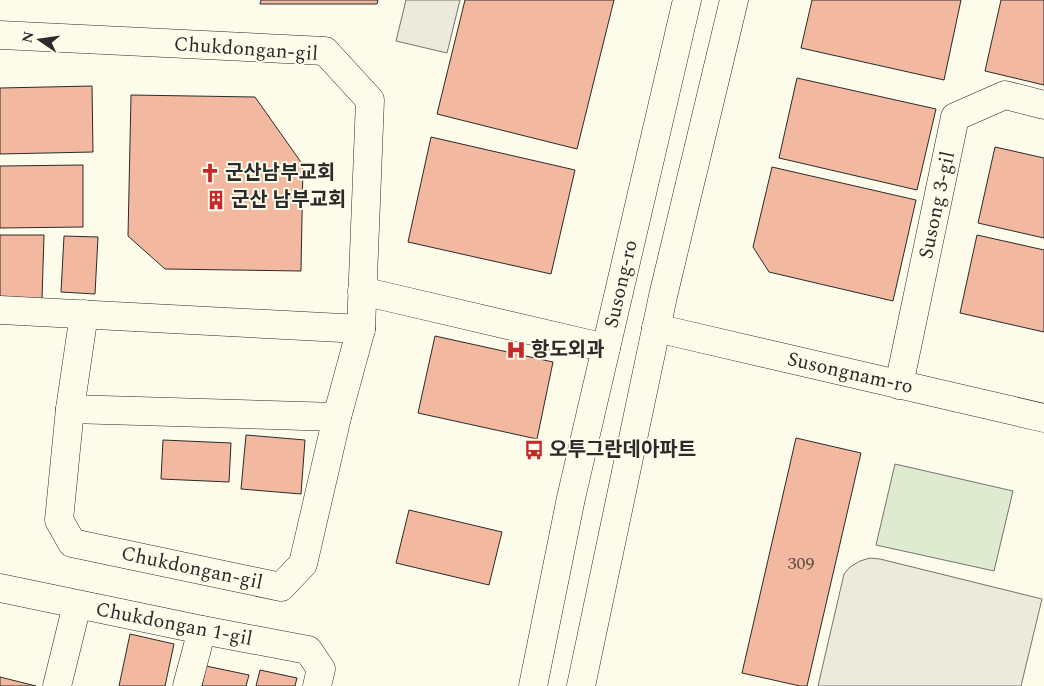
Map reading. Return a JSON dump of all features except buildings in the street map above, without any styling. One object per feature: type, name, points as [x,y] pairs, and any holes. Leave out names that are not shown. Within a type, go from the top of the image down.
[{"type":"street","name":"Susong-ro","points":[[533,686],[572,498],[686,0]]},
{"type":"street","points":[[581,686],[656,328],[734,4]]},
{"type":"street","name":"Chukdongan-gil","points":[[0,36],[325,51],[370,100],[361,329],[337,417],[303,564],[281,586],[72,544],[59,520],[70,409]]},
{"type":"street","name":"Susong 3-gil","points":[[899,385],[955,117],[1005,95],[1044,104]]},
{"type":"street","points":[[362,291],[606,348]]},
{"type":"street","points":[[0,310],[361,329]]},
{"type":"street","points":[[84,314],[70,409],[337,417]]},
{"type":"street","name":"Susongnam-ro","points":[[656,328],[1044,418]]},
{"type":"street","name":"Chukdongan 1-gil","points":[[0,588],[308,650],[321,669],[317,686]]},
{"type":"street","points":[[57,686],[77,605]]},
{"type":"street","points":[[187,686],[202,630]]},
{"type":"green space","points":[[895,464],[1013,491],[994,571],[876,545]]},
{"type":"shaded area","points":[[406,0],[460,0],[447,53],[396,41]]},
{"type":"shaded area","points":[[870,558],[1042,599],[1021,686],[818,686],[844,574],[850,567]]},
{"type":"place","name":"군산남부교회","points":[[210,173]]},
{"type":"place","name":"군산 남부교회","points":[[216,200]]},
{"type":"place","name":"항도외과","points":[[516,350]]},
{"type":"place","name":"오투그란데아파트","points":[[534,450]]}]
